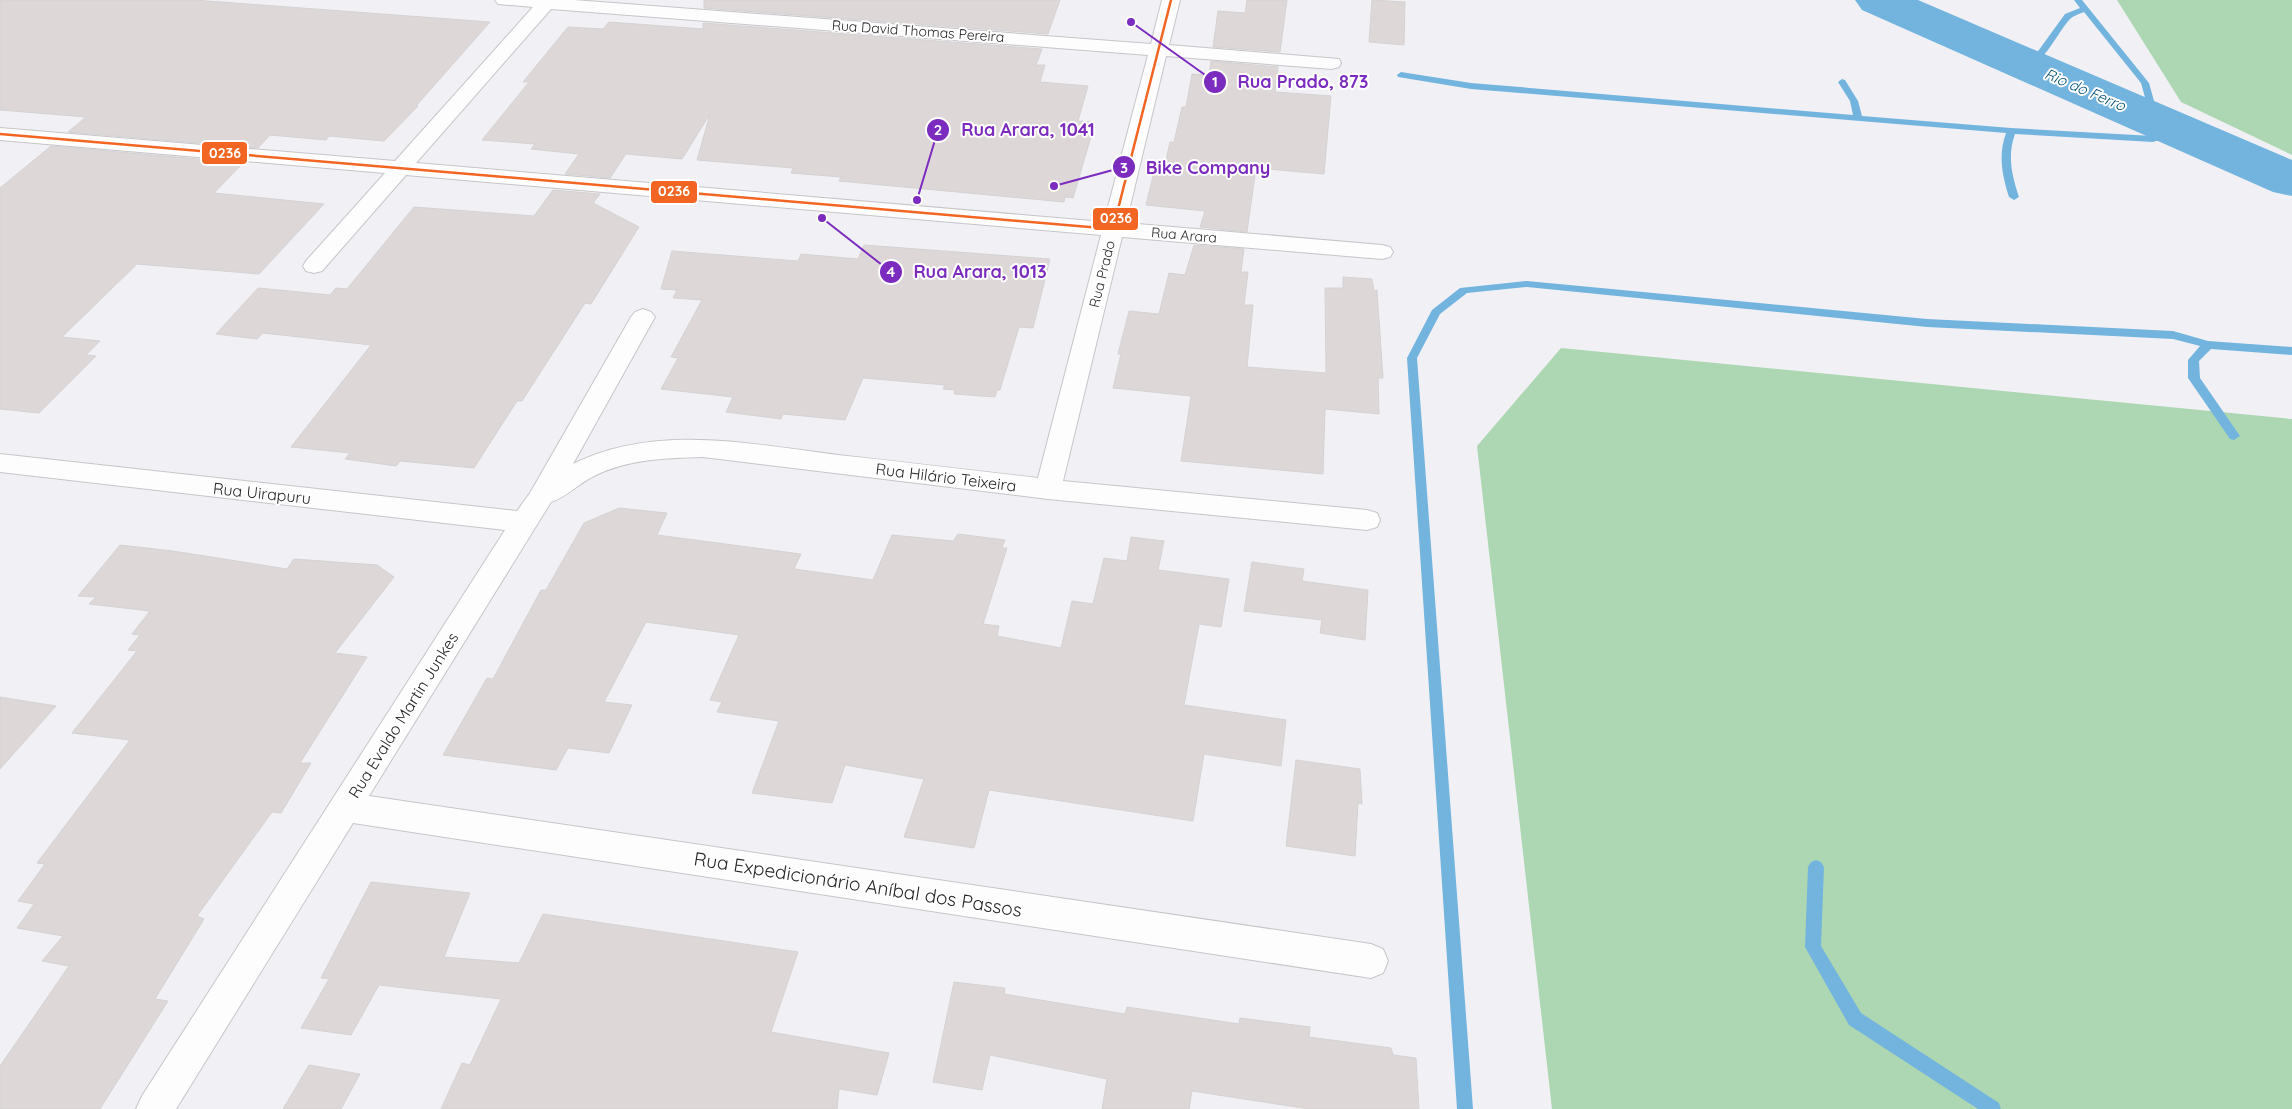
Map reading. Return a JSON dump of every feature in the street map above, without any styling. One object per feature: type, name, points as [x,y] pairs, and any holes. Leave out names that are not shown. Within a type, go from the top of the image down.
[{"type":"street","name":"Rua David Thomas Pereira","points":[[504,0],[1332,63]]},
{"type":"street","name":"Rua Prado","points":[[1048,489],[1170,0]]},
{"type":"street","points":[[314,266],[547,2]]},
{"type":"street","name":"Rua Arara","points":[[0,134],[1382,252]]},
{"type":"street","name":"Rua Evaldo Martin Junkes","points":[[155,1109],[532,511],[643,317]]},
{"type":"street","name":"Rua Hilário Teixeira","points":[[532,511],[567,476],[599,463],[637,451],[664,448],[703,448],[1048,489],[1366,520]]},
{"type":"street","name":"Rua Uirapuru","points":[[0,463],[532,511]]},
{"type":"street","name":"Rua Expedicionário Aníbal dos Passos","points":[[345,807],[1372,961]]},
{"type":"green space","points":[[2117,0],[2292,0],[2292,155],[2181,102]]},
{"type":"green space","points":[[1561,348],[2292,419],[2292,1109],[1552,1109],[1477,446]]},
{"type":"building","points":[[0,0],[194,0],[490,22],[416,106],[418,106],[384,141],[329,136],[326,140],[270,135],[258,148],[68,132],[86,117],[0,110]]},
{"type":"building","points":[[704,0],[1060,0],[1048,34],[704,8]]},
{"type":"building","points":[[1247,0],[1287,0],[1280,52],[1213,47],[1218,11],[1245,13]]},
{"type":"building","points":[[1372,0],[1405,2],[1404,45],[1369,42]]},
{"type":"building","points":[[609,22],[703,29],[703,23],[1042,49],[1036,65],[1045,65],[1040,82],[1088,86],[1078,121],[1094,122],[1091,130],[1093,130],[1073,198],[1065,197],[1064,202],[839,181],[841,177],[791,173],[793,168],[697,160],[710,114],[682,159],[626,154],[610,178],[565,174],[579,154],[531,149],[535,144],[482,140],[529,82],[523,82],[568,27],[603,29]]},
{"type":"building","points":[[1211,61],[1278,67],[1275,92],[1331,96],[1324,174],[1256,168],[1247,232],[1200,227],[1205,211],[1146,205],[1154,172],[1163,173],[1170,142],[1174,142],[1182,107],[1186,107],[1192,74],[1209,75]]},
{"type":"building","points":[[51,146],[243,163],[214,193],[324,204],[259,274],[137,264],[62,337],[100,341],[86,355],[96,356],[39,413],[0,409],[0,188]]},
{"type":"building","points":[[553,190],[600,194],[593,203],[639,227],[591,304],[585,303],[522,401],[517,401],[474,468],[400,461],[396,466],[345,459],[350,453],[291,447],[371,345],[263,333],[257,339],[216,334],[258,288],[330,295],[336,288],[347,289],[414,207],[534,216]]},
{"type":"building","points":[[864,245],[1050,259],[1033,328],[1019,327],[1000,390],[997,390],[995,397],[954,394],[955,390],[943,389],[945,385],[863,378],[845,420],[783,414],[781,419],[726,412],[733,397],[661,389],[678,358],[671,357],[702,300],[673,298],[677,290],[661,289],[672,251],[798,261],[801,254],[858,259]]},
{"type":"building","points":[[1194,245],[1244,249],[1241,272],[1248,272],[1244,305],[1253,305],[1247,367],[1326,373],[1325,288],[1343,288],[1343,277],[1372,279],[1374,291],[1377,290],[1383,378],[1378,378],[1379,414],[1325,409],[1323,474],[1181,461],[1191,396],[1113,388],[1121,354],[1118,354],[1129,311],[1159,314],[1169,273],[1185,275]]},
{"type":"building","points":[[619,508],[667,513],[657,535],[801,554],[794,569],[873,580],[892,535],[953,541],[958,534],[1005,540],[1002,548],[1007,548],[983,624],[999,626],[997,636],[1061,648],[1072,601],[1093,604],[1104,558],[1127,561],[1131,537],[1164,541],[1158,570],[1229,579],[1221,627],[1199,624],[1184,705],[1286,720],[1281,766],[1204,754],[1193,821],[989,790],[974,848],[904,837],[924,779],[845,765],[832,803],[752,793],[779,721],[717,712],[722,702],[710,700],[739,635],[646,622],[604,702],[632,705],[609,753],[568,748],[556,770],[443,755],[487,678],[493,679],[541,590],[546,590],[584,523]]},
{"type":"building","points":[[120,545],[173,551],[287,569],[294,559],[377,565],[394,577],[335,653],[367,657],[300,763],[311,763],[281,813],[272,812],[197,916],[204,919],[155,999],[168,1001],[100,1109],[0,1109],[0,1066],[69,966],[42,961],[63,936],[17,928],[34,904],[18,901],[45,864],[37,863],[130,740],[72,733],[137,651],[128,650],[140,635],[132,634],[150,611],[89,604],[96,597],[78,596]]},
{"type":"building","points":[[1252,562],[1304,569],[1302,581],[1368,590],[1365,640],[1320,633],[1322,620],[1244,611]]},
{"type":"building","points":[[0,697],[56,706],[0,769]]},
{"type":"building","points":[[1296,760],[1360,769],[1362,804],[1358,803],[1355,856],[1286,846]]},
{"type":"building","points":[[371,882],[470,893],[444,957],[519,963],[543,914],[798,952],[771,1032],[889,1053],[877,1095],[839,1089],[837,1109],[441,1109],[462,1063],[470,1065],[501,999],[379,985],[351,1035],[301,1028],[329,979],[321,978]]},
{"type":"building","points":[[954,982],[1005,988],[1004,994],[1125,1014],[1127,1007],[1239,1024],[1240,1018],[1310,1027],[1309,1037],[1391,1048],[1393,1055],[1416,1058],[1419,1109],[1309,1109],[1192,1091],[1189,1109],[1102,1109],[1107,1079],[990,1055],[982,1090],[933,1082]]},
{"type":"building","points":[[309,1065],[360,1074],[341,1109],[283,1109]]},
{"type":"waterway","name":"Rio do Ferro","points":[[1878,0],[2292,180]]},
{"type":"waterway","points":[[2078,0],[2145,83],[2155,119]]},
{"type":"waterway","points":[[2027,64],[2039,56],[2068,16],[2085,9]]},
{"type":"waterway","points":[[1401,75],[1471,86],[2011,131]]},
{"type":"waterway","points":[[1842,82],[1854,101],[1858,118]]},
{"type":"waterway","points":[[2011,131],[2153,139],[2183,131]]},
{"type":"waterway","points":[[2011,131],[2005,156],[2014,197]]},
{"type":"waterway","points":[[1465,1109],[1412,358],[1436,312],[1464,290],[1527,284],[1927,323],[2173,335],[2208,345]]},
{"type":"waterway","points":[[2208,345],[2292,351]]},
{"type":"waterway","points":[[2208,345],[2193,360],[2194,378],[2234,436]]},
{"type":"waterway","points":[[1816,867],[1813,947],[1855,1019],[1993,1109]]},
{"type":"transit line","name":"0236","points":[[0,134],[1113,229],[1171,0]]},
{"type":"place","name":"Rua Prado, 873","points":[[1131,22]]},
{"type":"place","name":"Bike Company","points":[[1054,186]]},
{"type":"place","name":"Rua Arara, 1041","points":[[917,200]]},
{"type":"place","name":"Rua Arara, 1013","points":[[822,218]]}]
